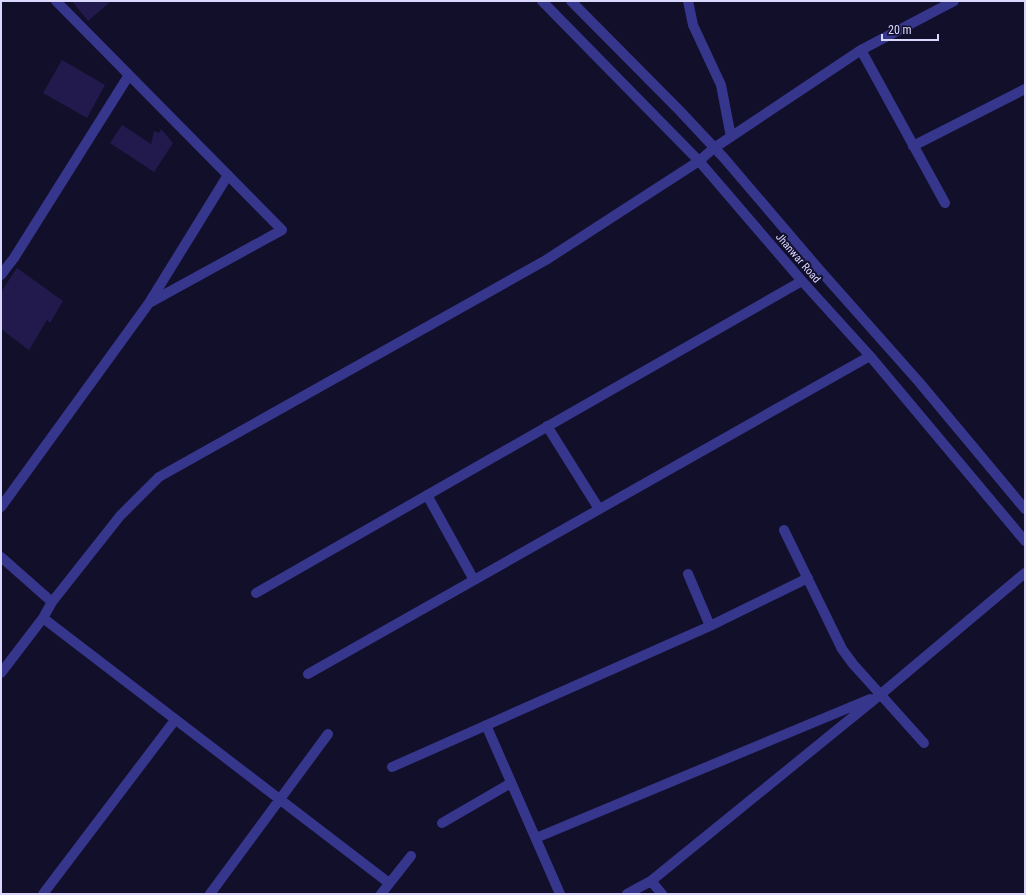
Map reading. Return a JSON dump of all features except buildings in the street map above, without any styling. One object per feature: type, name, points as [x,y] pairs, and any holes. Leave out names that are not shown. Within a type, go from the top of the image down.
[{"type":"street","points":[[56,1],[282,230],[149,303]]},
{"type":"street","name":"Jhanwar Road","points":[[542,1],[699,161],[870,356],[1025,541]]},
{"type":"street","name":"Jhanwar Road","points":[[572,1],[680,111],[714,148],[817,267],[900,359],[1025,509]]},
{"type":"street","points":[[688,1],[693,25],[721,84],[731,137]]},
{"type":"street","points":[[1,673],[43,618],[52,602],[120,516],[159,477],[546,260],[699,161],[714,148],[861,50],[954,1]]},
{"type":"street","points":[[861,50],[945,203]]},
{"type":"street","points":[[1,275],[14,258],[129,75]]},
{"type":"street","points":[[913,146],[1025,89]]},
{"type":"street","points":[[2,505],[149,303],[228,175]]},
{"type":"street","points":[[256,593],[802,280]]},
{"type":"street","points":[[308,674],[870,356]]},
{"type":"street","points":[[547,426],[599,509]]},
{"type":"street","points":[[427,495],[474,580]]},
{"type":"street","points":[[784,530],[842,649],[853,664],[882,694],[924,743]]},
{"type":"street","points":[[1,557],[52,602]]},
{"type":"street","points":[[627,894],[651,880],[882,694],[1025,573]]},
{"type":"street","points":[[688,574],[710,626]]},
{"type":"street","points":[[392,767],[710,626],[808,578]]},
{"type":"street","points":[[43,618],[389,883]]},
{"type":"street","points":[[536,838],[882,694]]},
{"type":"street","points":[[43,894],[175,720]]},
{"type":"street","points":[[486,726],[560,894]]},
{"type":"street","points":[[210,894],[328,734]]},
{"type":"street","points":[[442,823],[511,783]]},
{"type":"street","points":[[381,894],[411,856]]},
{"type":"street","points":[[651,880],[662,894]]}]
